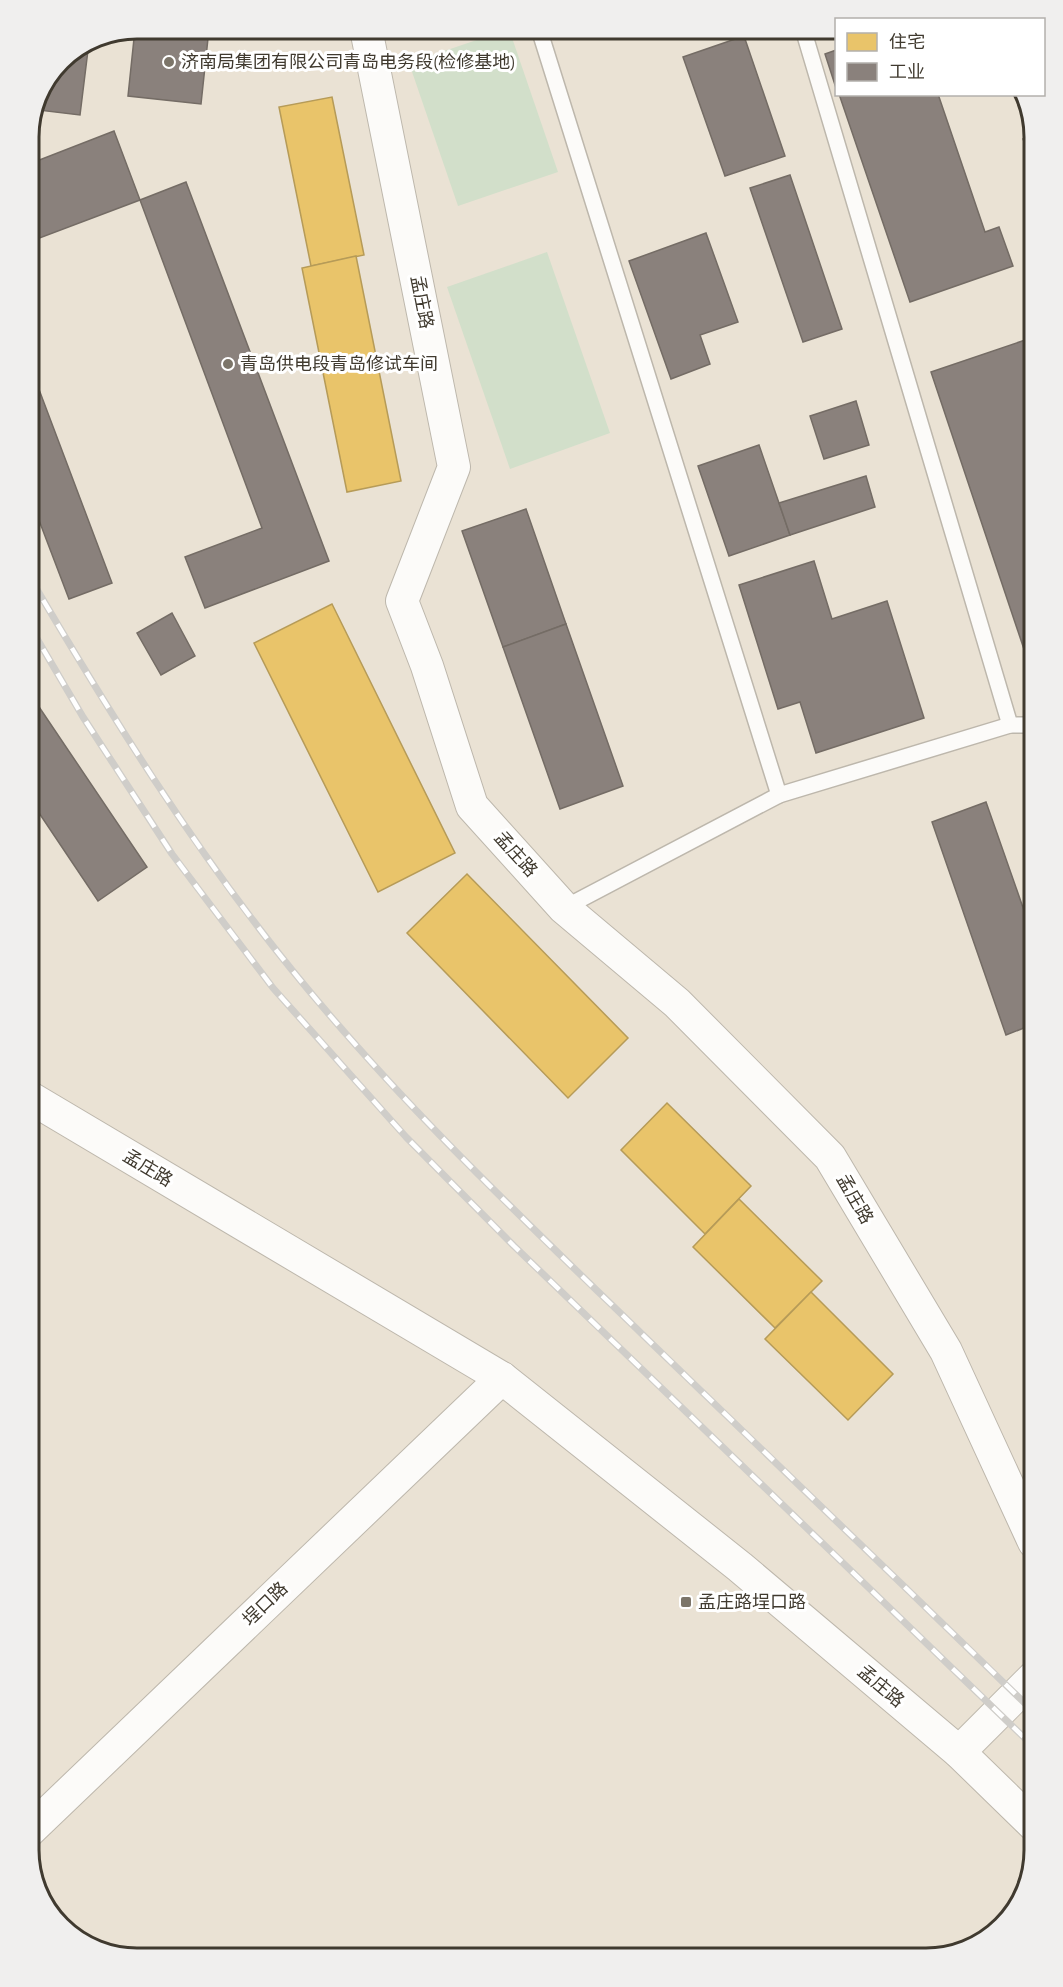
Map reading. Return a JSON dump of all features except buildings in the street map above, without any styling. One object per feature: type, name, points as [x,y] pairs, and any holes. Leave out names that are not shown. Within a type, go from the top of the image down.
[{"type":"street","name":"孟庄路","points":[[368,39],[454,467],[402,601],[427,666],[472,806],[564,908],[677,1003],[831,1157],[945,1351],[1024,1519]]},
{"type":"street","name":"孟庄路","points":[[39,1103],[502,1377],[740,1568],[959,1752],[1024,1814]]},
{"type":"street","name":"埕口路","points":[[39,1820],[502,1377]]},
{"type":"street","points":[[959,1752],[1024,1688]]},
{"type":"lane","points":[[542,39],[779,795]]},
{"type":"lane","points":[[806,39],[1010,725]]},
{"type":"lane","points":[[564,908],[779,795],[1010,725],[1024,725]]},
{"type":"green space","points":[[480,39],[512,39],[558,172],[458,206],[409,63]]},
{"type":"green space","points":[[547,252],[610,433],[510,469],[447,287]]},
{"type":"railway","points":[[39,593],[121,728],[220,876],[292,970],[375,1066],[507,1203],[1024,1702]]},
{"type":"railway","points":[[39,642],[83,717],[172,854],[273,988],[406,1137],[514,1246],[1024,1737]]},
{"type":"place","name":"济南局集团有限公司青岛电务段(检修基地)","points":[[169,62]]},
{"type":"place","name":"青岛供电段青岛修试车间","points":[[228,364]]},
{"type":"place","name":"孟庄路埕口路","points":[[686,1602]]}]
